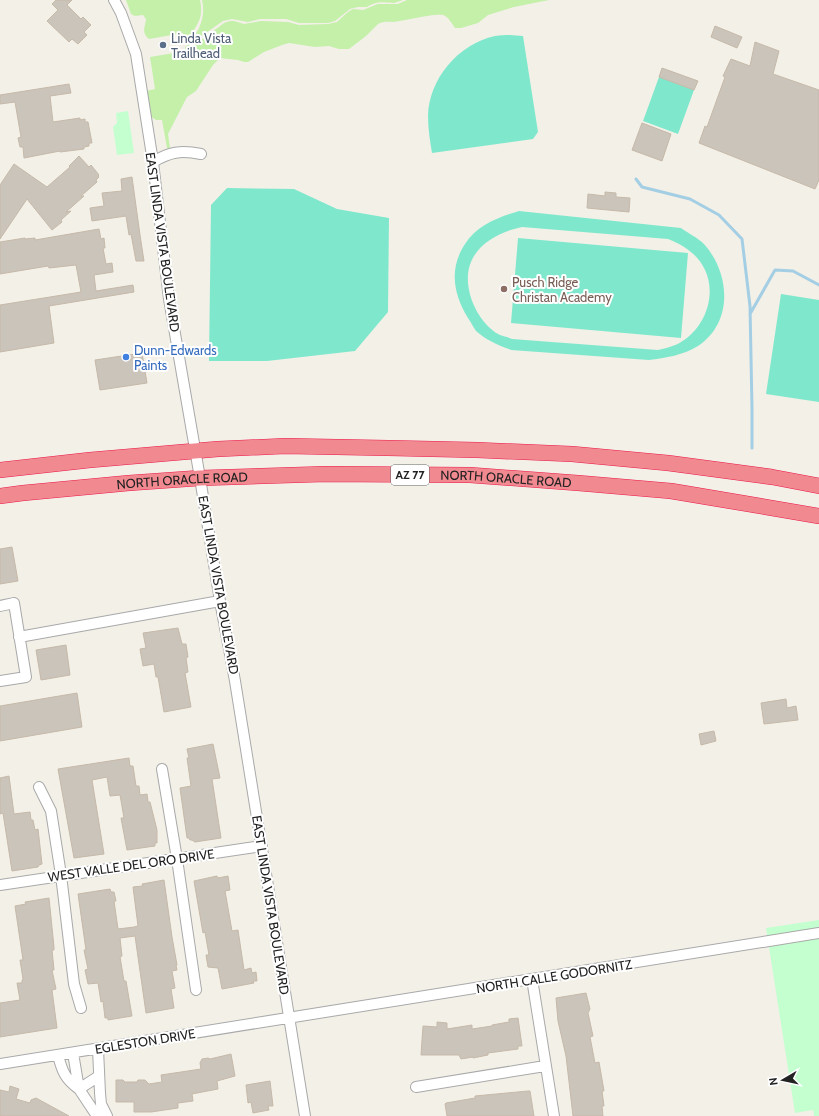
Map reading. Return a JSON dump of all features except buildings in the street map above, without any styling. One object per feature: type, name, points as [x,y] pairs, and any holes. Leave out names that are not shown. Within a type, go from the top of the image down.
[{"type":"highway","name":"NORTH ORACLE ROAD","points":[[0,470],[90,460],[196,451],[285,446],[477,450],[572,454],[668,463],[772,477],[819,486]]},
{"type":"highway","name":"NORTH ORACLE ROAD","points":[[0,496],[129,483],[200,478],[326,474],[470,475],[671,491],[819,516]]},
{"type":"street","name":"EAST LINDA VISTA BOULEVARD","points":[[114,0],[121,13],[136,54],[152,162],[169,299],[235,681],[305,1116]]},
{"type":"street","points":[[152,162],[164,155],[180,152],[187,151],[201,154]]},
{"type":"street","points":[[19,637],[220,601]]},
{"type":"street","points":[[0,606],[14,603],[26,677],[0,681]]},
{"type":"street","points":[[162,769],[177,858],[196,990]]},
{"type":"street","points":[[39,787],[51,811],[61,875],[74,984],[81,1008]]},
{"type":"street","name":"WEST VALLE DEL ORO DRIVE","points":[[0,885],[262,846]]},
{"type":"street","name":"NORTH CALLE GODORNITZ","points":[[290,1018],[819,933]]},
{"type":"street","points":[[532,979],[554,1116]]},
{"type":"street","name":"EGLESTON DRIVE","points":[[0,1064],[290,1018]]},
{"type":"street","points":[[98,1049],[101,1104],[107,1116]]},
{"type":"street","points":[[73,1053],[80,1088],[96,1116]]},
{"type":"street","points":[[58,1055],[62,1072],[71,1083],[80,1088]]},
{"type":"street","points":[[416,1087],[545,1066]]},
{"type":"street","points":[[80,1088],[99,1076]]},
{"type":"green space","points":[[126,0],[200,0],[200,18],[189,39],[184,42],[183,33],[149,39],[144,32],[146,19],[143,15],[135,16],[131,14]]},
{"type":"green space","points":[[202,0],[403,0],[394,3],[383,2],[367,7],[350,9],[335,21],[328,23],[299,23],[286,19],[260,19],[248,22],[232,19],[223,21],[196,38],[195,35],[202,18]]},
{"type":"green space","points":[[407,0],[549,0],[514,7],[488,15],[478,23],[461,28],[455,28],[450,20],[443,15],[426,16],[393,22],[382,22],[349,49],[339,49],[329,46],[315,47],[289,43],[264,52],[248,62],[220,58],[213,65],[196,91],[187,97],[168,134],[170,148],[167,148],[162,120],[156,120],[150,116],[146,91],[155,89],[150,57],[186,51],[185,47],[191,43],[203,39],[224,23],[234,21],[244,24],[261,21],[288,22],[299,25],[328,24],[337,22],[353,9],[363,10],[378,4],[398,4]]},
{"type":"green space","points":[[495,36],[523,36],[538,132],[533,139],[432,153],[428,116],[434,89],[440,77],[448,65],[469,47],[482,40]]},
{"type":"green space","points":[[659,77],[694,90],[678,134],[643,121]]},
{"type":"green space","points":[[128,111],[134,153],[117,155],[113,127],[117,123],[116,113]]},
{"type":"green space","points":[[227,188],[294,189],[337,209],[389,218],[388,312],[355,351],[267,361],[209,361],[211,205]]},
{"type":"green space","points":[[519,211],[681,228],[704,244],[713,256],[719,269],[723,283],[724,297],[723,311],[718,324],[710,336],[693,349],[674,356],[649,360],[511,350],[492,342],[476,331],[463,309],[456,290],[455,272],[460,253],[470,237],[482,227],[511,213]],"holes":[[[522,227],[668,239],[684,247],[698,259],[705,270],[710,290],[706,310],[697,328],[689,336],[673,346],[658,350],[512,339],[498,334],[490,328],[477,312],[472,302],[468,281],[468,271],[471,262],[485,243],[507,231]]]},
{"type":"green space","points":[[518,238],[688,253],[681,338],[511,323]]},
{"type":"green space","points":[[781,294],[819,300],[819,402],[766,394]]},
{"type":"green space","points":[[819,920],[819,1116],[814,1116],[813,1110],[795,1113],[766,928]]},
{"type":"waterway","points":[[636,179],[642,187],[690,199],[719,215],[742,239],[750,306],[752,448]]},
{"type":"waterway","points":[[750,314],[775,270],[793,271],[819,285]]},
{"type":"place","name":"Linda Vista Trailhead","points":[[163,45]]},
{"type":"place","name":"Pusch Ridge Christan Academy","points":[[504,289]]},
{"type":"place","name":"Dunn-Edwards Paints","points":[[126,357]]}]
